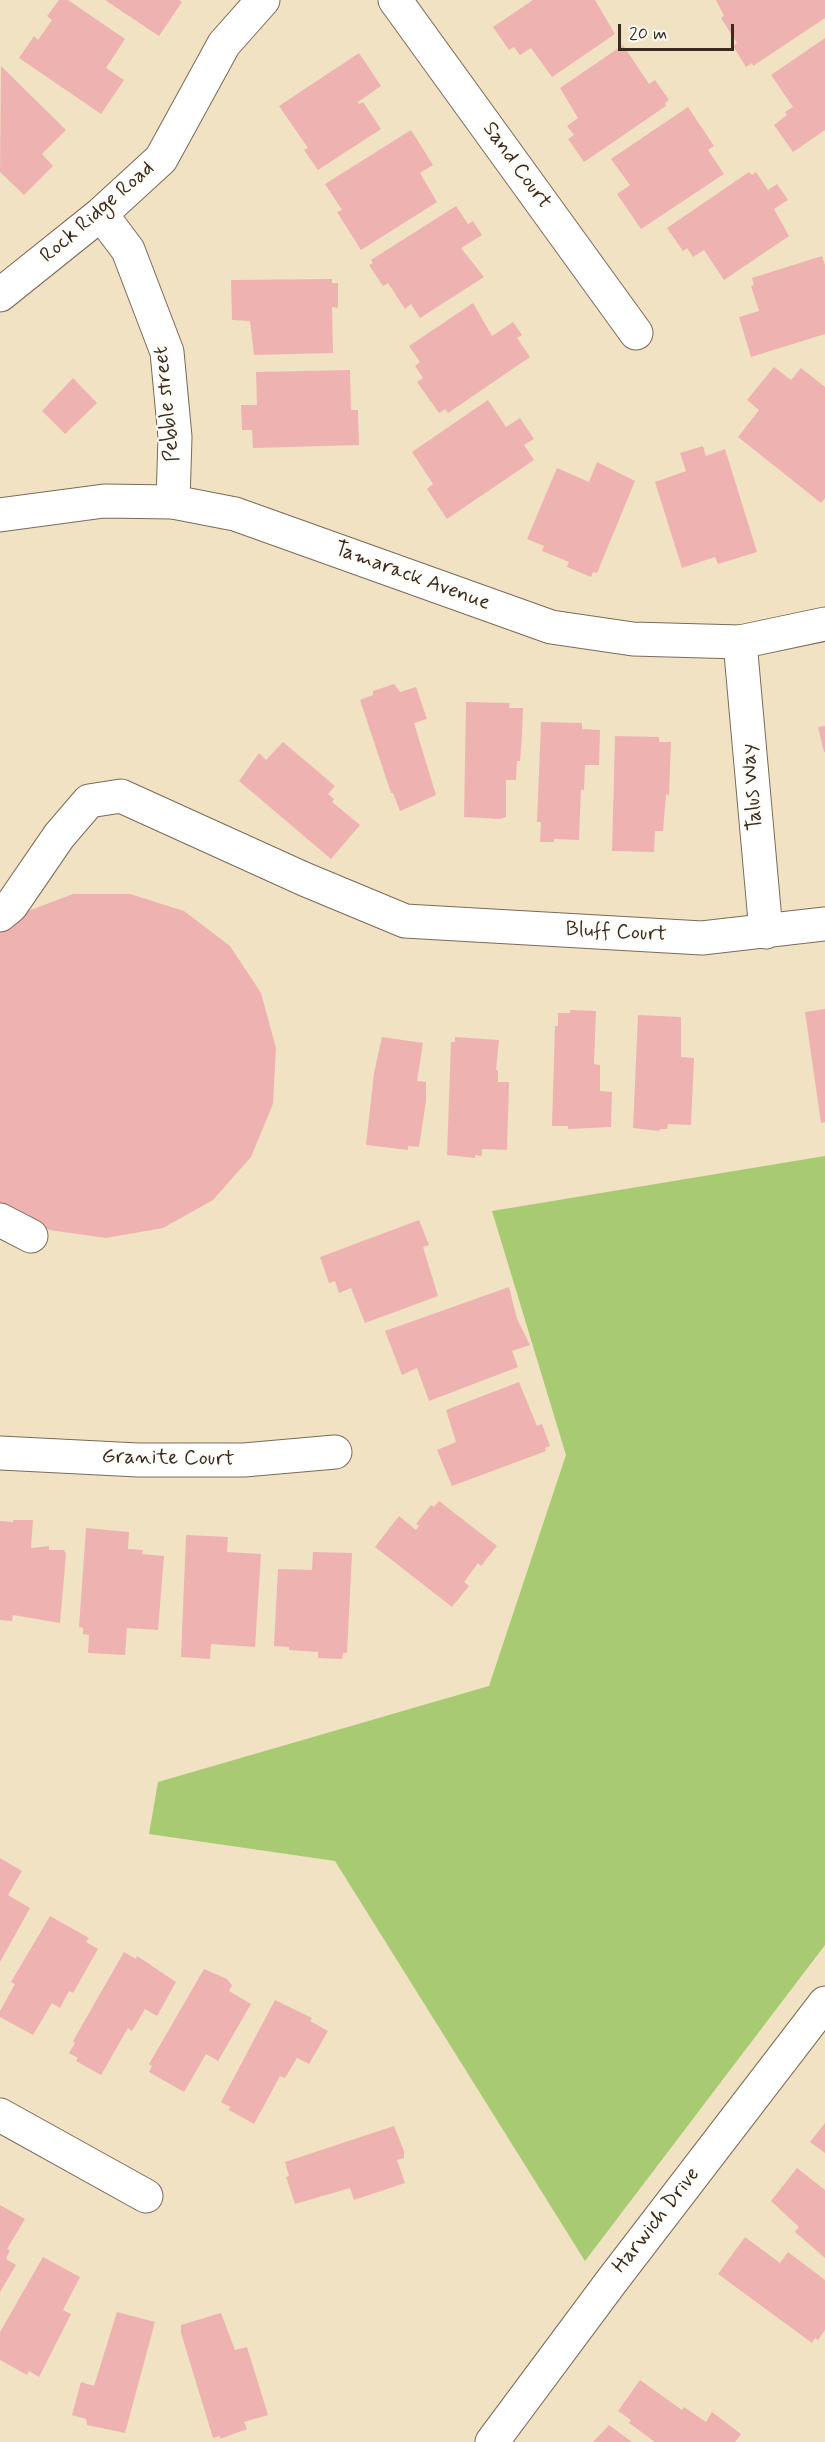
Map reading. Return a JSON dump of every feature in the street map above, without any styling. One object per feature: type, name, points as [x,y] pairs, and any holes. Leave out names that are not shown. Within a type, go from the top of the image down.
[{"type":"street","name":"Rock Ridge Road","points":[[0,295],[101,214],[161,159],[224,44],[263,0]]},
{"type":"street","name":"Sand Court","points":[[395,0],[636,333]]},
{"type":"street","name":"Pebble street","points":[[101,214],[128,250],[167,352],[176,437],[173,502]]},
{"type":"street","name":"Tamarack Avenue","points":[[0,515],[104,501],[173,502],[235,514],[551,627],[633,639],[740,642],[825,624]]},
{"type":"street","name":"Talus Way","points":[[740,642],[766,932]]},
{"type":"street","name":"Bluff Court","points":[[0,915],[11,906],[59,836],[90,801],[121,796],[304,879],[405,921],[702,938],[825,924]]},
{"type":"street","points":[[0,1220],[31,1236]]},
{"type":"street","name":"Granite Court","points":[[0,1453],[138,1460],[244,1460],[335,1452]]},
{"type":"street","name":"Harwich Drive","points":[[492,2442],[610,2282],[825,2003]]},
{"type":"street","points":[[0,2115],[146,2196]]},
{"type":"green space","points":[[825,1156],[825,1945],[585,2261],[335,1861],[149,1834],[158,1782],[489,1686],[566,1455],[492,1211]]},
{"type":"building","points":[[59,0],[68,0],[125,39],[106,68],[124,80],[101,114],[19,58],[34,36],[38,40],[52,20],[47,16]]},
{"type":"building","points":[[105,0],[179,0],[182,2],[159,36]]},
{"type":"building","points":[[533,0],[595,0],[615,34],[552,77],[531,48],[520,55],[514,47],[509,50],[493,27]]},
{"type":"building","points":[[716,0],[825,0],[825,18],[753,66],[752,63],[746,67],[733,46],[737,43],[721,18],[724,16]]},
{"type":"building","points":[[825,38],[825,130],[793,152],[774,125],[787,115],[785,112],[793,107],[771,75]]},
{"type":"building","points":[[623,45],[649,84],[655,80],[669,100],[665,103],[666,106],[584,162],[568,139],[574,135],[567,126],[578,118],[560,88]]},
{"type":"building","points":[[359,53],[381,86],[358,102],[359,104],[363,102],[381,129],[318,170],[304,150],[308,148],[279,106]]},
{"type":"building","points":[[1,66],[66,130],[42,154],[53,166],[24,195],[0,172]]},
{"type":"building","points":[[688,107],[714,146],[708,150],[724,174],[641,229],[617,194],[630,185],[611,159]]},
{"type":"building","points":[[411,130],[433,165],[420,173],[437,202],[361,250],[337,212],[342,210],[325,184]]},
{"type":"building","points":[[749,172],[752,175],[756,172],[768,190],[777,184],[788,200],[774,209],[789,236],[724,280],[704,250],[693,257],[687,248],[683,251],[667,228]]},
{"type":"building","points":[[456,206],[468,224],[473,221],[482,235],[461,248],[484,277],[420,318],[411,304],[405,309],[388,283],[383,286],[369,265],[373,263],[371,260]]},
{"type":"building","points":[[822,256],[825,265],[825,334],[751,357],[739,317],[759,311],[751,286],[754,285],[752,278]]},
{"type":"building","points":[[332,279],[332,283],[338,283],[338,308],[332,307],[333,353],[254,355],[250,321],[232,320],[231,280]]},
{"type":"building","points":[[473,303],[492,336],[513,322],[522,335],[517,338],[530,357],[448,413],[445,409],[439,413],[417,382],[423,378],[415,366],[420,362],[409,346]]},
{"type":"building","points":[[774,367],[791,380],[801,368],[825,387],[825,498],[821,503],[738,437],[759,410],[747,400]]},
{"type":"building","points":[[350,370],[351,410],[358,410],[359,445],[253,448],[252,430],[242,430],[241,405],[257,405],[256,372]]},
{"type":"building","points":[[73,378],[97,403],[65,434],[42,411]]},
{"type":"building","points":[[488,400],[506,427],[520,418],[534,439],[524,445],[534,460],[447,519],[427,489],[433,484],[412,452]]},
{"type":"building","points":[[703,446],[706,456],[725,449],[757,552],[718,564],[715,557],[682,568],[655,482],[686,471],[680,453]]},
{"type":"building","points":[[597,462],[635,481],[597,573],[593,572],[591,577],[567,567],[569,562],[542,551],[544,546],[527,539],[557,468],[589,482]]},
{"type":"building","points":[[394,684],[400,692],[416,687],[427,719],[414,723],[436,795],[400,811],[391,793],[360,700],[373,695],[373,691]]},
{"type":"building","points":[[466,702],[510,703],[509,708],[523,708],[520,761],[517,761],[516,780],[506,780],[506,817],[501,819],[464,817]]},
{"type":"building","points":[[541,722],[582,723],[582,729],[600,730],[599,765],[585,765],[584,790],[581,790],[579,840],[554,839],[554,842],[540,842],[541,822],[537,822]]},
{"type":"building","points":[[825,726],[825,752],[824,752],[818,727]]},
{"type":"building","points":[[615,736],[659,737],[659,742],[671,742],[669,795],[666,794],[663,831],[655,831],[654,852],[612,851]]},
{"type":"building","points":[[283,742],[335,786],[328,794],[334,799],[332,802],[360,825],[331,859],[239,781],[259,753],[266,760]]},
{"type":"building","points":[[73,894],[130,894],[184,911],[230,946],[261,993],[276,1048],[273,1104],[251,1157],[213,1200],[163,1228],[106,1238],[49,1230],[0,1205],[0,929],[20,914]]},
{"type":"building","points":[[825,1009],[825,1122],[821,1123],[805,1012]]},
{"type":"building","points":[[570,1010],[596,1011],[594,1064],[600,1065],[600,1091],[612,1092],[611,1127],[568,1129],[568,1126],[552,1126],[555,1026],[558,1026],[558,1013],[570,1013]]},
{"type":"building","points":[[638,1015],[681,1017],[681,1057],[694,1058],[691,1125],[668,1124],[667,1129],[659,1131],[633,1128]]},
{"type":"building","points":[[382,1037],[423,1043],[417,1081],[426,1082],[426,1101],[419,1147],[408,1146],[408,1150],[366,1145],[374,1073]]},
{"type":"building","points":[[455,1037],[499,1040],[496,1070],[498,1070],[498,1082],[509,1082],[507,1150],[482,1149],[482,1156],[475,1155],[475,1158],[447,1155],[451,1042],[455,1042]]},
{"type":"building","points":[[419,1220],[429,1245],[423,1247],[438,1296],[365,1323],[351,1288],[339,1293],[335,1281],[329,1283],[320,1257]]},
{"type":"building","points":[[509,1287],[517,1319],[530,1345],[512,1351],[518,1367],[429,1401],[417,1368],[402,1375],[385,1331]]},
{"type":"building","points":[[519,1382],[537,1426],[542,1424],[550,1446],[545,1448],[546,1451],[452,1486],[437,1450],[456,1442],[446,1410]]},
{"type":"building","points":[[439,1501],[497,1546],[481,1566],[478,1563],[464,1582],[469,1586],[452,1607],[375,1547],[399,1516],[416,1530],[419,1526],[416,1524],[431,1505],[434,1507]]},
{"type":"building","points":[[13,1520],[33,1520],[31,1548],[49,1546],[49,1550],[64,1550],[66,1554],[60,1623],[13,1615],[12,1621],[0,1620],[0,1521],[13,1522]]},
{"type":"building","points":[[86,1528],[129,1532],[128,1549],[143,1550],[142,1554],[164,1556],[158,1630],[127,1628],[125,1655],[88,1653],[89,1635],[83,1634],[83,1628],[79,1627]]},
{"type":"building","points":[[186,1535],[228,1537],[227,1552],[261,1554],[255,1647],[211,1644],[210,1659],[181,1657]]},
{"type":"building","points":[[313,1552],[352,1553],[347,1653],[343,1653],[342,1659],[318,1658],[318,1652],[289,1650],[289,1647],[274,1646],[278,1569],[312,1570]]},
{"type":"building","points":[[0,1858],[22,1871],[8,1895],[30,1908],[0,1962]]},
{"type":"building","points":[[50,1916],[89,1938],[86,1942],[98,1949],[73,1993],[69,1991],[60,2008],[52,2003],[33,2035],[0,2017],[0,2011],[15,1984],[11,1982]]},
{"type":"building","points":[[124,1952],[136,1959],[137,1956],[176,1982],[157,2016],[145,2009],[132,2031],[128,2028],[101,2075],[76,2061],[78,2058],[69,2053],[75,2043],[73,2041]]},
{"type":"building","points":[[204,1969],[227,1979],[232,1985],[229,1991],[251,2004],[218,2061],[206,2054],[184,2092],[149,2072],[152,2066],[149,2064]]},
{"type":"building","points":[[275,2000],[312,2018],[310,2021],[328,2031],[309,2064],[297,2058],[285,2078],[280,2076],[254,2124],[229,2110],[230,2107],[221,2102]]},
{"type":"building","points":[[825,2123],[825,2153],[810,2142]]},
{"type":"building","points":[[394,2126],[404,2151],[404,2158],[397,2160],[405,2183],[354,2200],[350,2188],[295,2204],[286,2177],[289,2176],[285,2162]]},
{"type":"building","points":[[797,2168],[825,2190],[825,2258],[795,2232],[799,2227],[771,2201]]},
{"type":"building","points":[[0,2205],[25,2219],[7,2249],[10,2250],[6,2259],[16,2265],[0,2292]]},
{"type":"building","points":[[745,2237],[780,2263],[788,2252],[825,2280],[825,2330],[818,2340],[815,2338],[812,2343],[718,2274]]},
{"type":"building","points":[[43,2257],[80,2277],[63,2310],[71,2314],[39,2377],[29,2371],[27,2375],[0,2360],[0,2332]]},
{"type":"building","points":[[117,2312],[155,2322],[125,2433],[87,2425],[86,2419],[72,2415],[81,2382],[94,2386]]},
{"type":"building","points":[[221,2313],[235,2350],[247,2347],[268,2415],[244,2422],[247,2429],[220,2439],[220,2436],[213,2438],[181,2333],[181,2325]]},
{"type":"building","points":[[640,2380],[682,2410],[684,2407],[706,2422],[712,2412],[741,2434],[735,2442],[655,2442],[629,2423],[631,2420],[618,2411]]},
{"type":"building","points":[[609,2425],[632,2442],[593,2442]]}]
